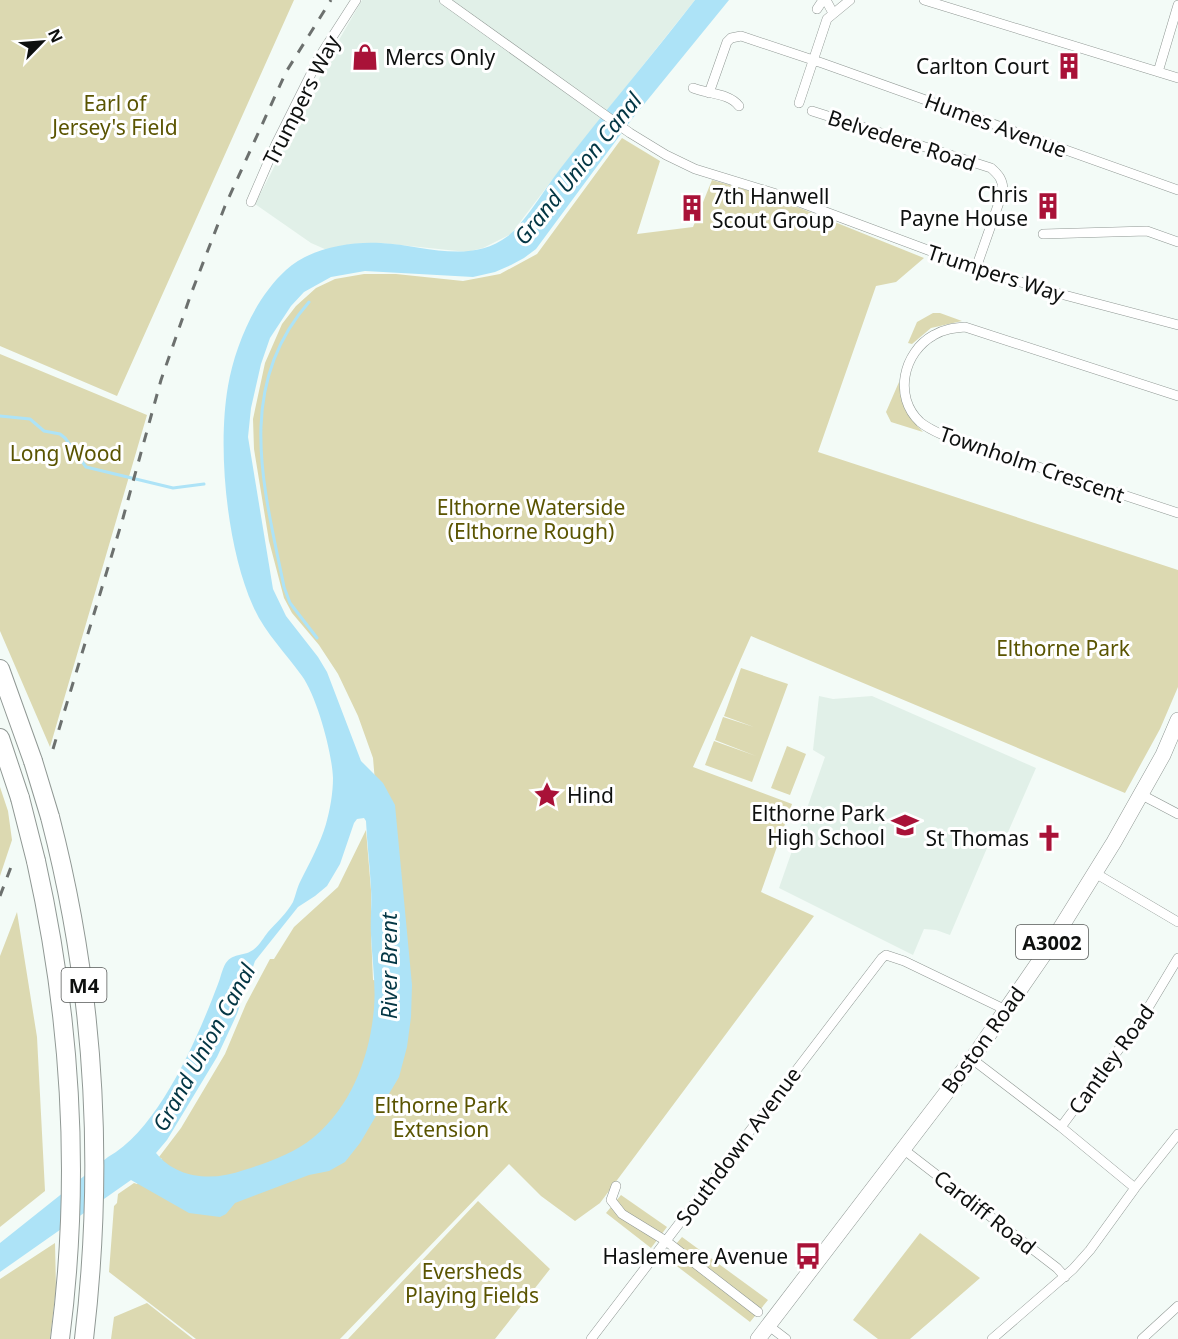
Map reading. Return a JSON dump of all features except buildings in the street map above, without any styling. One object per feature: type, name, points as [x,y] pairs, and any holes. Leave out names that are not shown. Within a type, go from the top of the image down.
[{"type":"highway","name":"M4","points":[[0,669],[33,761],[50,817],[68,891],[81,962],[94,1089],[96,1157],[93,1244],[84,1339]]},
{"type":"highway","name":"M4","points":[[0,738],[20,798],[49,923],[69,1075],[72,1165],[68,1257],[60,1339]]},
{"type":"main road","name":"Boston Road","points":[[758,1339],[972,1059],[1045,953],[1114,842],[1163,755],[1178,720]]},
{"type":"street","name":"Trumpers Way","points":[[251,202],[276,144],[320,56],[356,0]]},
{"type":"street","name":"Trumpers Way","points":[[444,0],[630,133],[666,155],[695,169],[783,196],[976,268],[1049,291],[1178,325]]},
{"type":"street","points":[[817,9],[825,0],[833,13]]},
{"type":"street","points":[[799,103],[827,19],[850,0]]},
{"type":"street","points":[[924,0],[1178,78]]},
{"type":"street","points":[[1158,72],[1178,5]]},
{"type":"street","name":"Humes Avenue","points":[[710,93],[727,42],[736,35],[813,60],[1178,190]]},
{"type":"street","points":[[693,88],[731,98],[739,106]]},
{"type":"street","name":"Belvedere Road","points":[[812,111],[991,168],[999,174],[1003,191],[976,268]]},
{"type":"street","points":[[1042,234],[1147,231],[1177,238]]},
{"type":"street","name":"Townholm Crescent","points":[[1178,396],[965,327],[947,329],[933,335],[918,347],[908,362],[904,378],[905,393],[910,407],[919,421],[930,429],[956,440],[1178,513]]},
{"type":"street","points":[[1140,794],[1178,814]]},
{"type":"street","points":[[1095,873],[1178,922]]},
{"type":"street","name":"Southdown Avenue","points":[[591,1339],[882,958],[884,952],[1006,1010]]},
{"type":"street","name":"Cantley Road","points":[[1061,1127],[1142,1018],[1178,958]]},
{"type":"street","points":[[972,1059],[1061,1127],[1135,1188]]},
{"type":"street","points":[[992,1339],[1065,1277],[1090,1250],[1178,1134]]},
{"type":"street","name":"Cardiff Road","points":[[903,1149],[1057,1268],[1065,1277]]},
{"type":"street","points":[[616,1186],[611,1200],[615,1208],[666,1241],[758,1312]]},
{"type":"street","points":[[1142,1339],[1178,1306]]},
{"type":"street","points":[[769,1326],[786,1339]]},
{"type":"shaded area","points":[[362,0],[695,0],[511,234],[483,248],[467,252],[381,243],[351,244],[327,250],[311,243],[255,204],[328,59]]},
{"type":"shaded area","name":"Elthorne Park High School","points":[[819,696],[833,699],[872,696],[1036,768],[1005,839],[993,834],[950,935],[924,929],[913,955],[779,888],[825,757],[813,750]]},
{"type":"green space","name":"Earl of Jersey's Field","points":[[0,0],[294,0],[117,396],[0,346]]},
{"type":"green space","name":"Elthorne Waterside (Elthorne Rough)","points":[[622,138],[660,161],[637,234],[693,227],[712,180],[775,198],[924,258],[896,282],[876,286],[818,452],[1178,570],[1178,687],[1160,729],[1125,793],[751,636],[693,767],[792,804],[761,892],[814,916],[600,1203],[575,1221],[541,1196],[509,1164],[340,1339],[196,1339],[109,1272],[114,1206],[117,1203],[118,1194],[134,1183],[137,1184],[162,1159],[159,1157],[181,1128],[225,1054],[246,1004],[270,959],[274,959],[294,927],[338,887],[366,830],[371,890],[373,980],[392,984],[373,758],[358,716],[338,674],[319,645],[292,613],[284,598],[269,541],[254,449],[253,419],[265,363],[282,324],[296,306],[316,288],[335,279],[364,274],[396,274],[463,281],[500,274],[537,254]]},
{"type":"green space","points":[[933,313],[940,313],[962,321],[931,328],[912,344],[908,343],[917,322]]},
{"type":"green space","name":"Long Wood","points":[[0,354],[147,415],[50,747],[0,631]]},
{"type":"green space","points":[[899,382],[901,397],[906,409],[923,432],[891,422],[886,412]]},
{"type":"green space","points":[[741,668],[788,684],[752,782],[705,765],[714,741],[756,756],[715,740],[723,717],[754,727],[724,716]]},
{"type":"green space","points":[[787,746],[806,754],[790,795],[771,788]]},
{"type":"green space","points":[[0,787],[8,811],[12,840],[0,876]]},
{"type":"green space","points":[[17,912],[37,1037],[45,1191],[0,1227],[0,956]]},
{"type":"green space","points":[[621,1195],[667,1227],[651,1248],[606,1213]]},
{"type":"green space","name":"Eversheds Playing Fields","points":[[478,1201],[550,1269],[495,1339],[348,1339]]},
{"type":"green space","points":[[920,1233],[980,1278],[910,1339],[878,1339],[853,1320]]},
{"type":"green space","points":[[682,1237],[768,1300],[750,1322],[665,1257]]},
{"type":"green space","points":[[55,1243],[56,1288],[50,1339],[0,1339],[0,1279]]},
{"type":"green space","points":[[147,1303],[193,1339],[111,1339],[114,1317]]},
{"type":"water","points":[[695,0],[729,0],[632,119],[536,249],[511,265],[495,272],[473,277],[365,271],[331,277],[304,292],[291,306],[270,338],[261,364],[251,408],[248,437],[273,589],[286,616],[327,672],[361,761],[383,783],[395,805],[412,985],[407,1047],[399,1077],[360,1143],[345,1162],[329,1171],[309,1175],[235,1203],[226,1214],[220,1217],[189,1213],[131,1180],[0,1272],[0,1243],[127,1144],[160,1104],[188,1055],[226,963],[232,957],[255,948],[291,906],[321,839],[327,819],[333,778],[323,725],[308,685],[269,634],[253,606],[244,582],[231,528],[224,468],[225,411],[231,371],[241,339],[256,308],[275,281],[286,270],[318,251],[356,243],[397,244],[446,251],[478,250],[493,245],[508,236],[521,223],[560,169]],"holes":[[[364,818],[371,889],[374,1008],[368,1044],[349,1095],[339,1110],[314,1137],[281,1157],[221,1176],[197,1176],[175,1169],[156,1153],[167,1140],[217,1057],[237,1014],[255,961],[298,907],[327,886],[340,864],[354,823],[357,819]]]},
{"type":"waterway","points":[[309,302],[286,335],[271,368],[263,403],[261,439],[263,476],[284,587],[290,603],[317,638]]},
{"type":"waterway","points":[[0,416],[30,419],[44,431],[60,434],[86,467],[173,488],[204,484]]},
{"type":"railway","points":[[53,749],[123,518],[161,380],[191,294],[225,206],[286,72],[331,0]]},
{"type":"railway","points":[[0,896],[14,859]]},
{"type":"place","name":"Mercs Only","points":[[365,57]]},
{"type":"place","name":"Carlton Court","points":[[1069,66]]},
{"type":"place","name":"Chris Payne House","points":[[1048,206]]},
{"type":"place","name":"7th Hanwell Scout Group","points":[[692,208]]},
{"type":"place","name":"Hind","points":[[547,795]]},
{"type":"place","name":"Elthorne Park High School","points":[[905,825]]},
{"type":"place","name":"St Thomas","points":[[1049,838]]},
{"type":"place","name":"Haslemere Avenue","points":[[808,1256]]},
{"type":"water label","name":"Grand Union Canal","points":[[577,168]]},
{"type":"water label","name":"River Brent","points":[[388,966]]},
{"type":"water label","name":"Grand Union Canal","points":[[203,1047]]},
{"type":"park label","name":"Elthorne Park","points":[[1063,648]]},
{"type":"park label","name":"Elthorne Park Extension","points":[[441,1117]]}]
